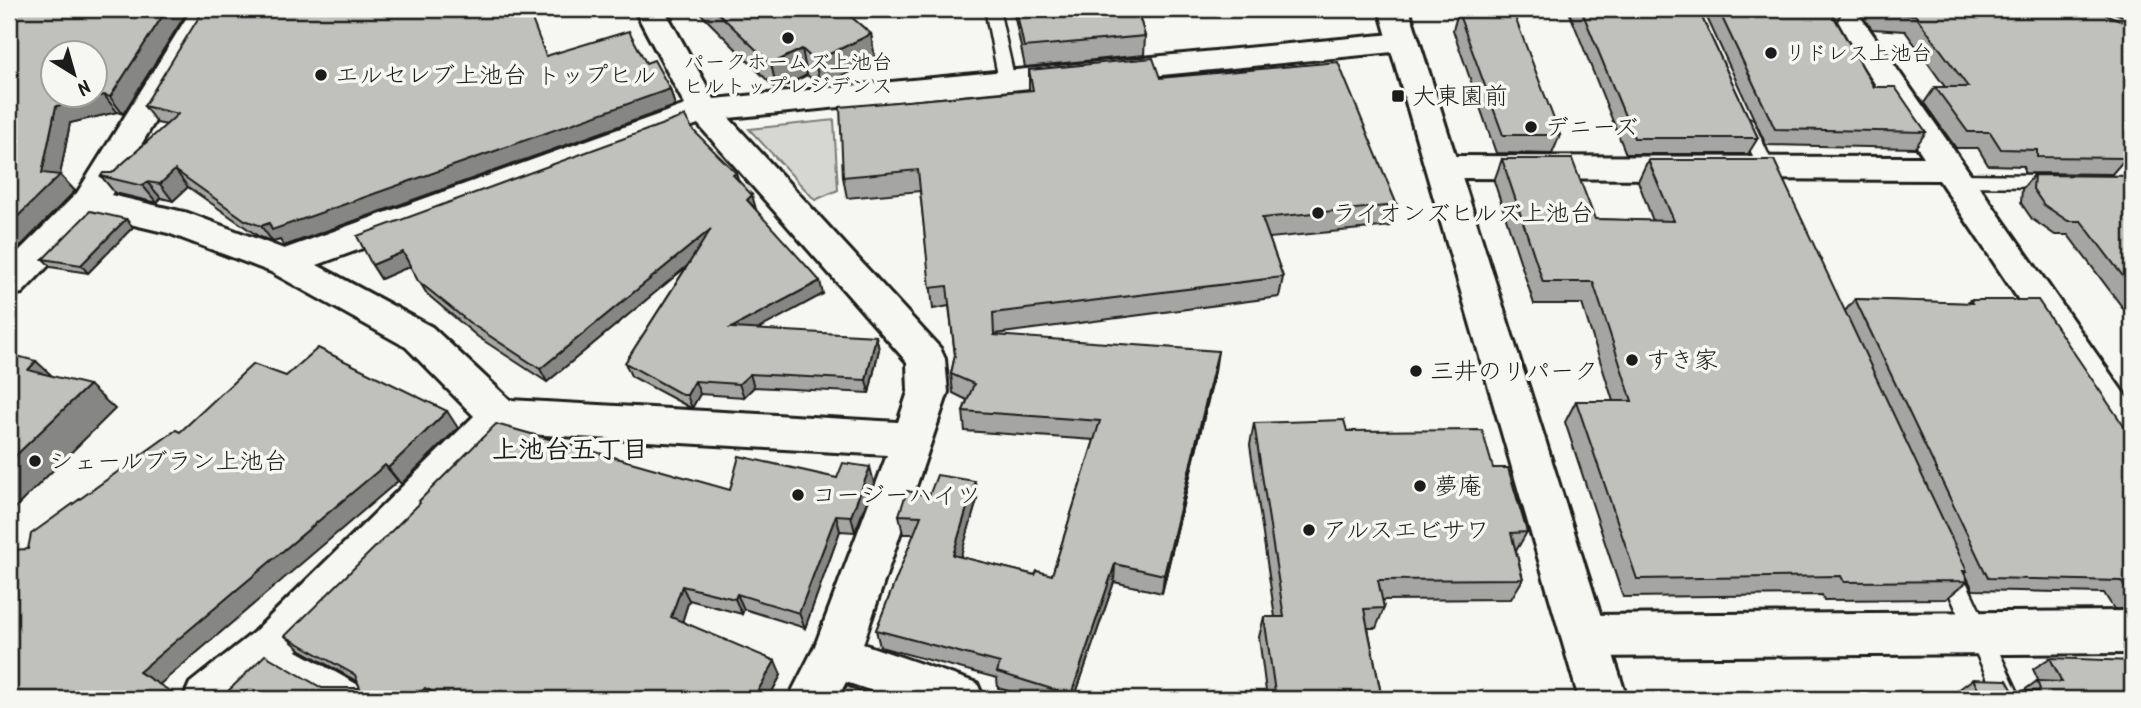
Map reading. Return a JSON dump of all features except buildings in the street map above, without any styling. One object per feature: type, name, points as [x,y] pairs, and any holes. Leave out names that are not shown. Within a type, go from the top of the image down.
[{"type":"street","points":[[9,283],[89,202],[207,9]]},
{"type":"street","points":[[649,9],[704,110],[926,359],[928,392],[913,440],[835,656],[812,699]]},
{"type":"street","points":[[1840,9],[2132,437]]},
{"type":"street","points":[[284,263],[704,110],[1007,81],[1398,25],[1603,699]]},
{"type":"street","points":[[1442,167],[1772,180],[1952,174]]},
{"type":"street","points":[[89,202],[176,222],[284,263],[419,337],[500,416],[913,440]]},
{"type":"street","points":[[207,699],[270,647],[500,416]]},
{"type":"street","points":[[1584,636],[2132,632]]},
{"type":"street","points":[[835,656],[960,699]]},
{"type":"lane","points":[[992,9],[1007,81]]},
{"type":"lane","points":[[1738,107],[1772,180]]},
{"type":"lane","points":[[1952,174],[2078,182]]},
{"type":"lane","points":[[1938,545],[2008,699]]},
{"type":"lane","points":[[270,647],[361,699]]},
{"type":"shaded area","points":[[834,120],[838,190],[815,200],[749,129]]},
{"type":"place","name":"パークホームズ上池台 ヒルトップレジデンス","points":[[788,38]]},
{"type":"place","name":"リドレス上池台","points":[[1771,53]]},
{"type":"place","name":"エルセレブ上池台 トップヒル","points":[[321,75]]},
{"type":"place","name":"大東園前","points":[[1398,96]]},
{"type":"place","name":"デニーズ","points":[[1531,127]]},
{"type":"place","name":"ライオンズヒルズ上池台","points":[[1318,213]]},
{"type":"place","name":"すき家","points":[[1632,360]]},
{"type":"place","name":"三井のリパーク","points":[[1416,371]]},
{"type":"place","name":"シェールブラン上池台","points":[[35,461]]},
{"type":"place","name":"夢庵","points":[[1420,486]]},
{"type":"place","name":"コージーハイツ","points":[[798,495]]},
{"type":"place","name":"アルスエビサワ","points":[[1309,530]]},
{"type":"district","name":"上池台五丁目","points":[[570,449]]}]
